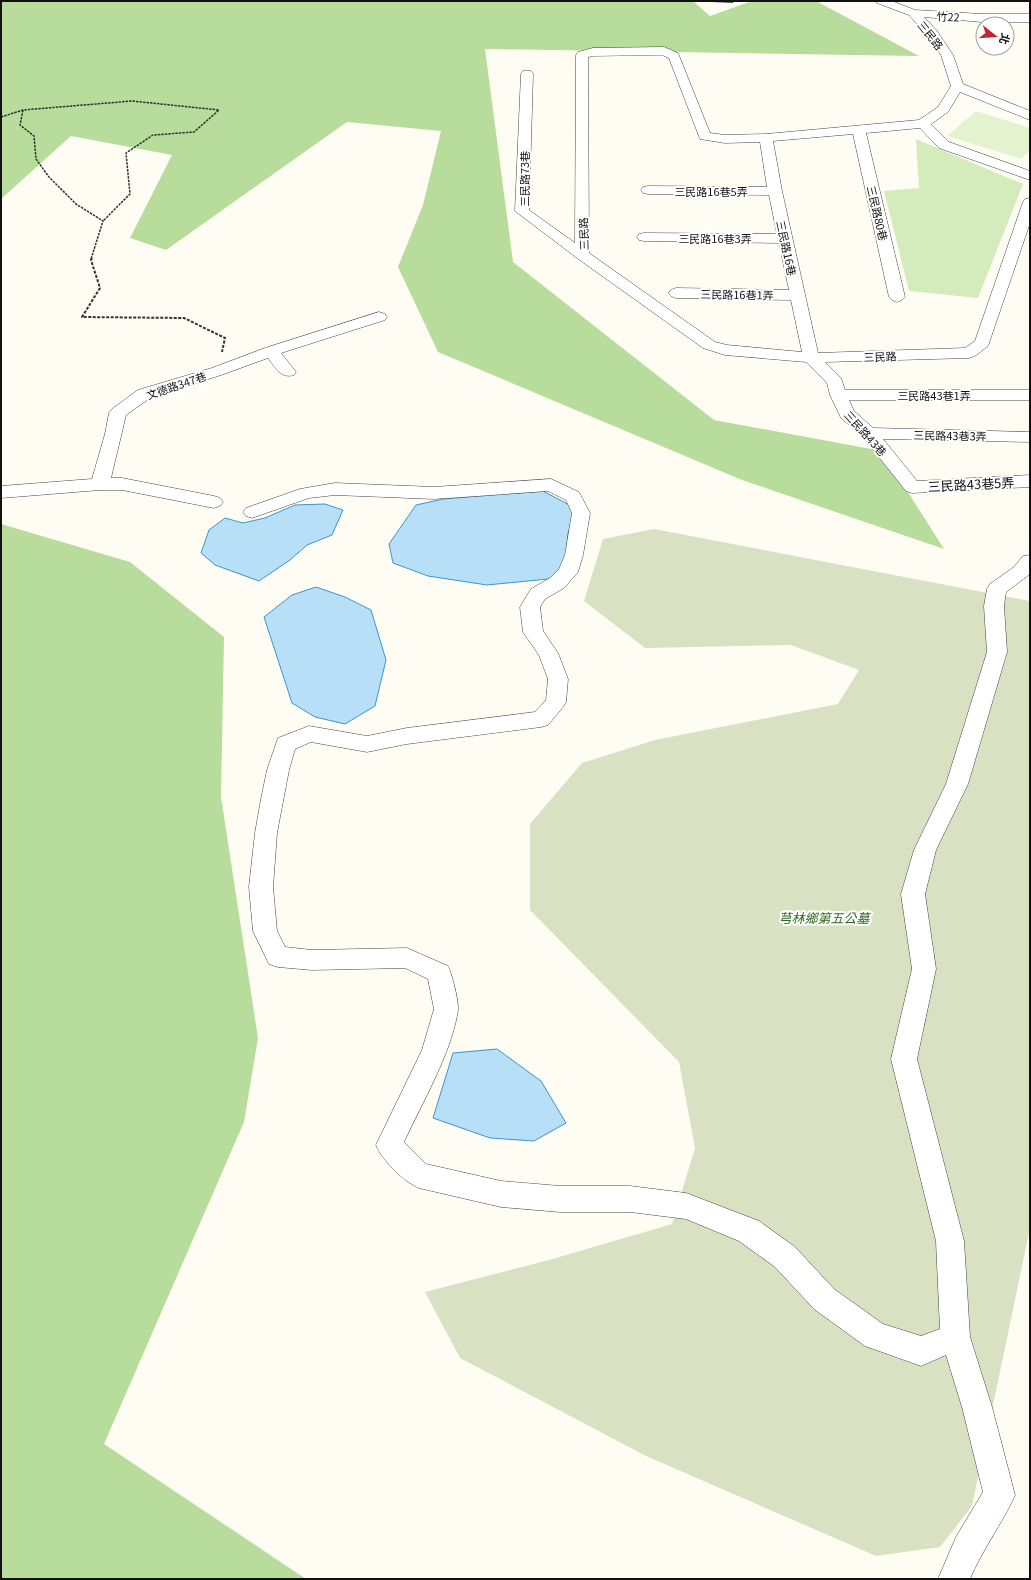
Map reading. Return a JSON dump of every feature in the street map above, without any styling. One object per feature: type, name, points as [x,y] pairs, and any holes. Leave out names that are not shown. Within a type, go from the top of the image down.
[{"type":"street","name":"三民路","points":[[881,1],[913,13],[933,34],[947,56],[957,86]]},
{"type":"street","name":"竹22","points":[[913,13],[982,18],[1030,18]]},
{"type":"street","name":"三民路","points":[[923,124],[766,138],[724,139],[705,136],[674,56],[664,50],[592,52],[582,55],[582,255],[709,345],[725,350],[811,358],[968,353],[982,343],[1030,202]]},
{"type":"street","name":"三民路73巷","points":[[526,74],[522,211],[582,255]]},
{"type":"street","points":[[1030,116],[957,86],[943,109],[923,124],[944,144],[1030,176]]},
{"type":"street","name":"三民路80巷","points":[[859,130],[898,297]]},
{"type":"street","name":"三民路16巷","points":[[766,138],[775,191],[811,358]]},
{"type":"street","name":"三民路16巷5弄","points":[[648,190],[775,191]]},
{"type":"street","name":"三民路16巷3弄","points":[[644,237],[785,238]]},
{"type":"street","name":"三民路16巷1弄","points":[[676,293],[797,295]]},
{"type":"street","name":"文德路347巷","points":[[100,484],[118,413],[144,394],[271,351],[379,317]]},
{"type":"street","points":[[271,351],[288,372]]},
{"type":"street","name":"三民路43巷","points":[[811,358],[835,382],[838,395],[847,414],[869,433],[912,487]]},
{"type":"street","name":"三民路43巷1弄","points":[[838,395],[1030,395]]},
{"type":"street","name":"三民路43巷3弄","points":[[869,433],[1030,437]]},
{"type":"street","name":"三民路43巷5弄","points":[[912,487],[1030,481]]},
{"type":"street","points":[[1,492],[100,484],[122,484],[214,502]]},
{"type":"street","points":[[252,512],[306,493],[335,489],[434,493],[551,485],[573,496],[581,513],[574,555],[568,572],[557,583],[538,594],[530,607],[533,632],[548,653],[558,679],[556,702],[542,718],[407,736],[367,744],[309,734],[286,744],[278,770],[266,833],[261,887],[265,931],[278,957],[312,960],[407,958],[439,973],[446,1009],[434,1051],[389,1145],[419,1175],[501,1194],[560,1199],[630,1199],[686,1206],[749,1230],[785,1257],[824,1299],[875,1336],[920,1351],[955,1338]]},
{"type":"street","points":[[954,1579],[967,1548],[999,1495],[977,1407],[955,1338],[950,1241],[904,1059],[924,969],[913,894],[925,850],[957,784],[997,652],[994,606],[997,589],[1021,572],[1030,561]]},
{"type":"path","points":[[1,117],[23,110],[132,101],[219,110],[194,132],[153,135],[126,153],[130,194],[103,220],[91,260],[100,288],[82,317],[184,318],[225,338],[218,370]]},
{"type":"path","points":[[23,110],[20,125],[34,136],[36,160],[49,177],[76,204],[103,220]]},
{"type":"green space","points":[[1,1],[693,1],[710,16],[752,1],[816,1],[919,56],[485,49],[513,262],[714,420],[882,451],[944,549],[742,480],[438,352],[398,267],[423,205],[441,131],[347,122],[166,250],[130,238],[172,155],[71,136],[1,199]]},
{"type":"green space","points":[[976,111],[1030,128],[1030,151],[1021,159],[947,136]]},
{"type":"green space","points":[[916,139],[1023,184],[978,298],[909,291],[884,191],[919,188]]},
{"type":"green space","points":[[1,524],[130,562],[224,637],[221,797],[258,1038],[244,1122],[104,1444],[306,1579],[1,1579]]},
{"type":"green space","name":"芎林鄉第五公墓","points":[[654,529],[1030,601],[1030,1228],[972,1506],[940,1547],[876,1556],[646,1456],[460,1358],[425,1292],[549,1260],[672,1224],[695,1148],[679,1062],[530,910],[530,824],[582,763],[655,740],[838,704],[859,670],[791,645],[645,648],[584,601],[603,539]]},
{"type":"water","points":[[543,491],[577,509],[568,533],[565,571],[548,579],[487,585],[428,576],[393,563],[389,544],[416,505],[443,499]]},
{"type":"water","points":[[325,504],[343,510],[332,535],[307,545],[290,560],[259,581],[215,565],[201,553],[209,530],[225,518],[243,523],[265,518],[295,505]]},
{"type":"water","points":[[316,587],[345,597],[371,610],[386,660],[375,706],[345,724],[315,717],[292,703],[264,617],[292,595]]},
{"type":"water","points":[[497,1049],[541,1081],[566,1123],[534,1141],[490,1138],[433,1118],[453,1053]]}]
